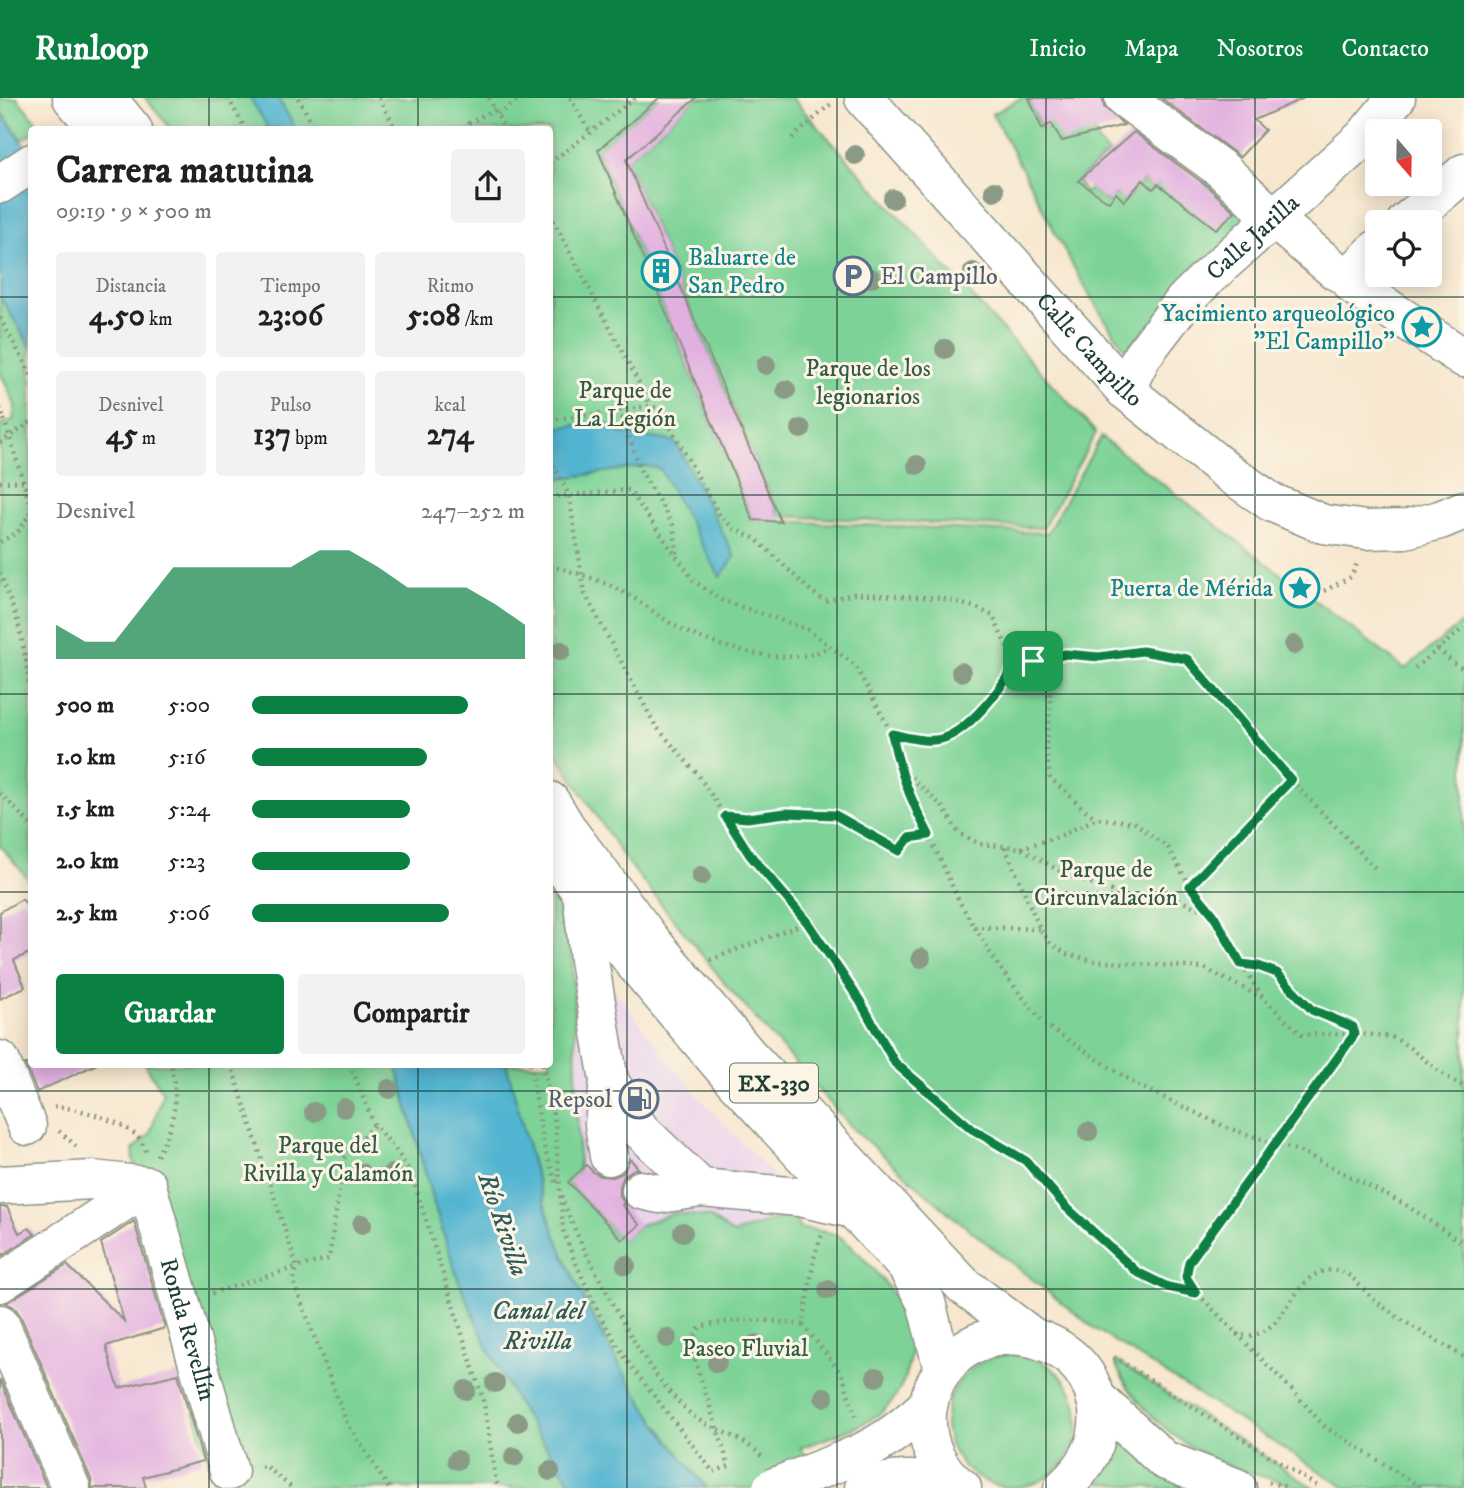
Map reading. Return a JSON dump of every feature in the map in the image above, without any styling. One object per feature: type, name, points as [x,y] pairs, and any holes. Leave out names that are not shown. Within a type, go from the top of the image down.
[{"type":"street","name":"Calle Campillo","points":[[864,98],[1125,390],[1228,473],[1271,502],[1363,544],[1464,510]]},
{"type":"street","points":[[1124,98],[1221,169],[1273,218],[1336,271],[1346,276],[1354,286],[1464,358]]},
{"type":"street","name":"Calle Jarilla","points":[[1125,390],[1142,356],[1184,301],[1363,138],[1396,98]]},
{"type":"street","points":[[91,116],[121,126]]},
{"type":"street","points":[[0,184],[28,166]]},
{"type":"street","points":[[1420,210],[1464,173]]},
{"type":"street","points":[[1346,276],[1365,261]]},
{"type":"street","name":"EX-330","points":[[553,806],[569,832],[677,972],[748,1055],[963,1285],[1031,1336],[1065,1351],[1082,1369],[1095,1398],[1098,1426],[1094,1447],[1081,1471],[1063,1488]]},
{"type":"street","name":"EX-330","points":[[553,854],[634,962],[840,1206],[907,1267],[926,1302],[943,1369]]},
{"type":"street","points":[[582,893],[589,960],[609,1081],[604,1124],[609,1156]]},
{"type":"street","points":[[0,1060],[32,1119]]},
{"type":"street","points":[[609,1081],[640,1129],[677,1168],[701,1188]]},
{"type":"street","points":[[0,1185],[148,1177]]},
{"type":"street","points":[[0,1283],[148,1177]]},
{"type":"street","name":"Ronda Revellín","points":[[148,1177],[180,1303],[229,1471]]},
{"type":"street","points":[[641,1190],[659,1194],[701,1188],[799,1197],[840,1206]]},
{"type":"street","points":[[0,1324],[71,1488]]},
{"type":"street","name":"EX-330","points":[[958,1486],[937,1461],[930,1445],[927,1424],[928,1405],[943,1369],[971,1345],[993,1336],[1031,1336]]},
{"type":"street","name":"EX-330","points":[[1095,1398],[1164,1460],[1237,1488]]},
{"type":"street","points":[[769,1475],[855,1468],[928,1405]]},
{"type":"street","points":[[855,1468],[876,1483],[912,1479],[958,1486]]},
{"type":"path","points":[[228,98],[244,126]]},
{"type":"path","points":[[298,98],[314,126]]},
{"type":"path","points":[[379,98],[394,126]]},
{"type":"path","points":[[489,98],[503,126]]},
{"type":"path","points":[[470,126],[469,124],[520,98]]},
{"type":"path","points":[[570,98],[590,132]]},
{"type":"path","points":[[553,161],[635,98]]},
{"type":"path","points":[[792,138],[838,98]]},
{"type":"path","points":[[553,220],[651,406]]},
{"type":"path","points":[[0,318],[28,369]]},
{"type":"path","points":[[553,420],[651,406],[660,409],[719,514],[734,530],[756,539],[825,601],[853,594],[942,598],[977,608],[993,617],[1005,643],[1015,656],[1033,661],[1038,666],[1049,690],[1051,703],[1046,746],[1050,779],[1062,787],[1082,810],[1097,818],[1135,823],[1168,848],[1190,886],[1213,914],[1263,999]]},
{"type":"path","points":[[0,408],[28,497]]},
{"type":"path","points":[[620,410],[641,471],[673,525],[678,559]]},
{"type":"path","points":[[0,443],[28,424]]},
{"type":"path","points":[[553,464],[569,495],[585,594],[654,725],[699,776],[750,855],[807,922],[860,1001],[895,1063],[972,1129],[1026,1161],[1066,1207],[1137,1272],[1168,1287],[1196,1293]]},
{"type":"path","points":[[0,482],[28,481]]},
{"type":"path","points":[[553,497],[629,490],[694,581],[721,600],[807,629],[855,665],[892,734],[898,765],[912,803],[960,903],[999,967],[1044,1024],[1137,1085],[1228,1128],[1304,1153],[1406,1205],[1464,1244]]},
{"type":"path","points":[[0,542],[18,532],[28,516]]},
{"type":"path","points":[[1324,591],[1351,577],[1363,544]]},
{"type":"path","points":[[553,566],[581,573],[627,594],[677,627],[736,649],[773,656],[801,656],[820,653],[829,646]]},
{"type":"path","points":[[0,573],[18,622],[28,674]]},
{"type":"path","points":[[1415,668],[1464,628]]},
{"type":"path","points":[[1438,649],[1464,670]]},
{"type":"path","points":[[892,734],[919,739],[941,739],[958,730],[986,705],[1014,666],[1033,661],[1066,654],[1099,657],[1142,651],[1187,659],[1291,780],[1377,870]]},
{"type":"path","points":[[898,765],[942,806],[959,833],[980,844],[1021,848],[1058,837],[1097,818]]},
{"type":"path","points":[[1190,886],[1291,780]]},
{"type":"path","points":[[0,793],[28,822]]},
{"type":"path","points":[[725,816],[747,818],[786,813],[835,815],[899,851],[909,838],[929,835]]},
{"type":"path","points":[[1005,848],[1040,929],[1051,944],[1067,954],[1093,961],[1204,968],[1263,999],[1302,1035],[1394,1038],[1449,1080],[1464,1086]]},
{"type":"path","points":[[1021,848],[1063,873],[1131,898],[1170,896],[1213,914]]},
{"type":"path","points":[[677,972],[686,965],[716,958],[807,922]]},
{"type":"path","points":[[974,927],[1040,929]]},
{"type":"path","points":[[1241,964],[1258,966],[1277,973],[1312,1010],[1353,1027],[1354,1035],[1189,1262],[1186,1277],[1196,1293],[1324,1426],[1423,1488]]},
{"type":"path","points":[[148,1177],[168,1134],[177,1096],[172,1068]]},
{"type":"path","points":[[232,1068],[297,1266],[293,1280],[346,1421],[389,1488]]},
{"type":"path","points":[[352,1068],[374,1125],[393,1146],[411,1173],[484,1403],[496,1482],[500,1488]]},
{"type":"path","points":[[531,1068],[545,1151],[573,1227],[632,1339],[658,1378],[693,1415],[752,1445],[769,1475]]},
{"type":"path","points":[[544,1068],[555,1123],[563,1230],[601,1318],[628,1362],[713,1472],[729,1466],[690,1345],[700,1327],[731,1320],[764,1319],[803,1325],[842,1374],[854,1410],[855,1468]]},
{"type":"path","points":[[32,1119],[70,1107],[107,1119],[136,1135],[148,1153],[148,1177]]},
{"type":"path","points":[[32,1119],[79,1150]]},
{"type":"path","points":[[180,1303],[297,1266],[329,1259],[344,1158],[374,1125]]},
{"type":"path","points":[[803,1325],[815,1253],[825,1225],[840,1206]]},
{"type":"path","points":[[1236,1334],[1261,1334],[1279,1321],[1298,1289],[1309,1279],[1328,1271],[1344,1272],[1389,1313],[1464,1357]]},
{"type":"path","points":[[1106,1352],[1320,1488]]},
{"type":"shaded area","name":"Repsol","points":[[575,940],[682,1077],[772,1174],[795,1190],[796,1212],[733,1234],[709,1217],[622,1240],[568,1182],[579,1172]]},
{"type":"green space","points":[[0,98],[17,98],[40,126],[28,126],[28,136],[22,139],[0,111]]},
{"type":"green space","name":"Parque de Circunvalación","points":[[145,98],[659,98],[598,151],[753,520],[1047,533],[1101,437],[1405,669],[1464,621],[1464,1488],[1346,1488],[1095,1329],[950,1214],[853,1129],[727,986],[624,858],[553,749],[553,126],[168,126]]},
{"type":"green space","name":"Parque de los legionarios","points":[[696,98],[792,98],[1096,433],[1043,528],[779,516],[626,160]]},
{"type":"green space","points":[[1021,98],[1027,98],[1042,129],[1053,121],[1090,127],[1097,141],[1109,153],[1077,181],[1085,193],[1090,189],[1108,202],[1117,193],[1125,201],[1143,180],[1153,189],[1158,184],[1202,185],[1213,174],[1262,218],[1125,349],[1071,263],[992,114]]},
{"type":"green space","points":[[0,297],[28,342],[28,879],[0,846],[0,424],[13,420],[15,405],[0,372]]},
{"type":"green space","name":"Paseo Fluvial","points":[[553,881],[571,910],[579,1172],[569,1183],[622,1240],[640,1225],[674,1213],[709,1217],[733,1234],[796,1212],[798,1228],[835,1234],[859,1253],[889,1288],[903,1313],[910,1335],[910,1357],[904,1380],[893,1400],[867,1422],[800,1448],[833,1488],[707,1488],[657,1424],[612,1353],[574,1279],[544,1203],[507,1068],[553,1068]]},
{"type":"green space","name":"Parque del Rivilla y Calamón","points":[[147,1068],[397,1068],[433,1201],[458,1279],[486,1344],[518,1405],[574,1488],[216,1488],[138,1214],[133,1150],[150,1134],[163,1093]]},
{"type":"green space","points":[[1012,1355],[1037,1360],[1058,1375],[1073,1396],[1078,1421],[1073,1446],[1058,1467],[1037,1482],[1012,1487],[987,1482],[966,1467],[951,1446],[946,1421],[951,1396],[966,1375],[987,1360]]},
{"type":"green space","points":[[1118,1362],[1314,1488],[1302,1488],[1234,1468],[1199,1452],[1169,1432],[1143,1407],[1123,1378],[1115,1363]]},
{"type":"green space","points":[[1117,1439],[1194,1488],[1097,1483],[1114,1453]]},
{"type":"water","points":[[250,98],[278,98],[294,126],[267,126]]},
{"type":"water","points":[[0,111],[28,150],[28,342],[0,297]]},
{"type":"water","points":[[601,421],[621,433],[672,441],[677,445],[735,557],[720,577],[660,469],[646,466],[553,480],[553,429]]},
{"type":"water","name":"Canal del Rivilla","points":[[397,1068],[507,1068],[544,1203],[574,1279],[634,1389],[657,1424],[707,1488],[574,1488],[518,1405],[486,1344],[458,1279],[433,1201]]},
{"type":"building","name":"Baluarte de San Pedro","points":[[659,98],[696,98],[626,160],[781,522],[753,520],[598,150]]},
{"type":"building","points":[[1029,98],[1103,98],[1104,107],[1124,125],[1062,141],[1051,123],[1042,129]]},
{"type":"building","points":[[1161,98],[1304,98],[1254,120],[1265,130],[1240,157]]},
{"type":"building","points":[[1134,132],[1207,186],[1235,212],[1216,229],[1158,184],[1153,189],[1143,180],[1124,201],[1116,193],[1109,202],[1078,181]]},
{"type":"building","points":[[22,899],[28,906],[28,954],[14,960],[25,987],[0,999],[0,912]]},
{"type":"building","points":[[25,1064],[28,1064],[28,1068],[88,1068],[37,1092]]},
{"type":"building","points":[[630,1159],[639,1169],[634,1169],[624,1176],[620,1196],[624,1203],[622,1205],[640,1225],[622,1240],[568,1182],[586,1165],[601,1176],[613,1177],[623,1173]]},
{"type":"building","points":[[0,1207],[7,1207],[19,1233],[29,1228],[35,1234],[3,1255],[0,1248]]},
{"type":"building","points":[[134,1221],[165,1328],[106,1346],[112,1367],[119,1388],[178,1374],[203,1461],[143,1477],[146,1488],[92,1488],[91,1479],[20,1315],[14,1307],[6,1303],[67,1265],[124,1321],[101,1243]]},
{"type":"building","points":[[0,1379],[47,1488],[0,1488]]},
{"type":"place","name":"Baluarte de San Pedro","points":[[661,271]]},
{"type":"place","name":"El Campillo","points":[[853,276]]},
{"type":"place","name":"Yacimiento arqueológico \"El Campillo\"","points":[[1422,327]]},
{"type":"place","name":"Puerta de Mérida","points":[[1300,588]]},
{"type":"place","name":"Repsol","points":[[639,1099]]},
{"type":"route","points":[[1142,651],[1187,659],[1291,780],[1190,886],[1213,914],[1241,964],[1258,966],[1277,973],[1312,1010],[1353,1027],[1354,1035],[1189,1262],[1186,1277],[1196,1293],[1168,1287],[1137,1272],[1066,1207],[1026,1161],[972,1129],[895,1063],[860,1001],[807,922],[750,855],[725,816],[747,818],[786,813],[835,815],[899,851],[909,838],[929,835],[912,803],[898,765],[892,734],[919,739],[941,739],[958,730],[986,705],[1014,666],[1033,661],[1066,654],[1099,657],[1142,651]]},
{"type":"park label","name":"Parque de La Legión","points":[[625,404]]},
{"type":"water label","name":"Río Rivilla","points":[[504,1224]]}]
